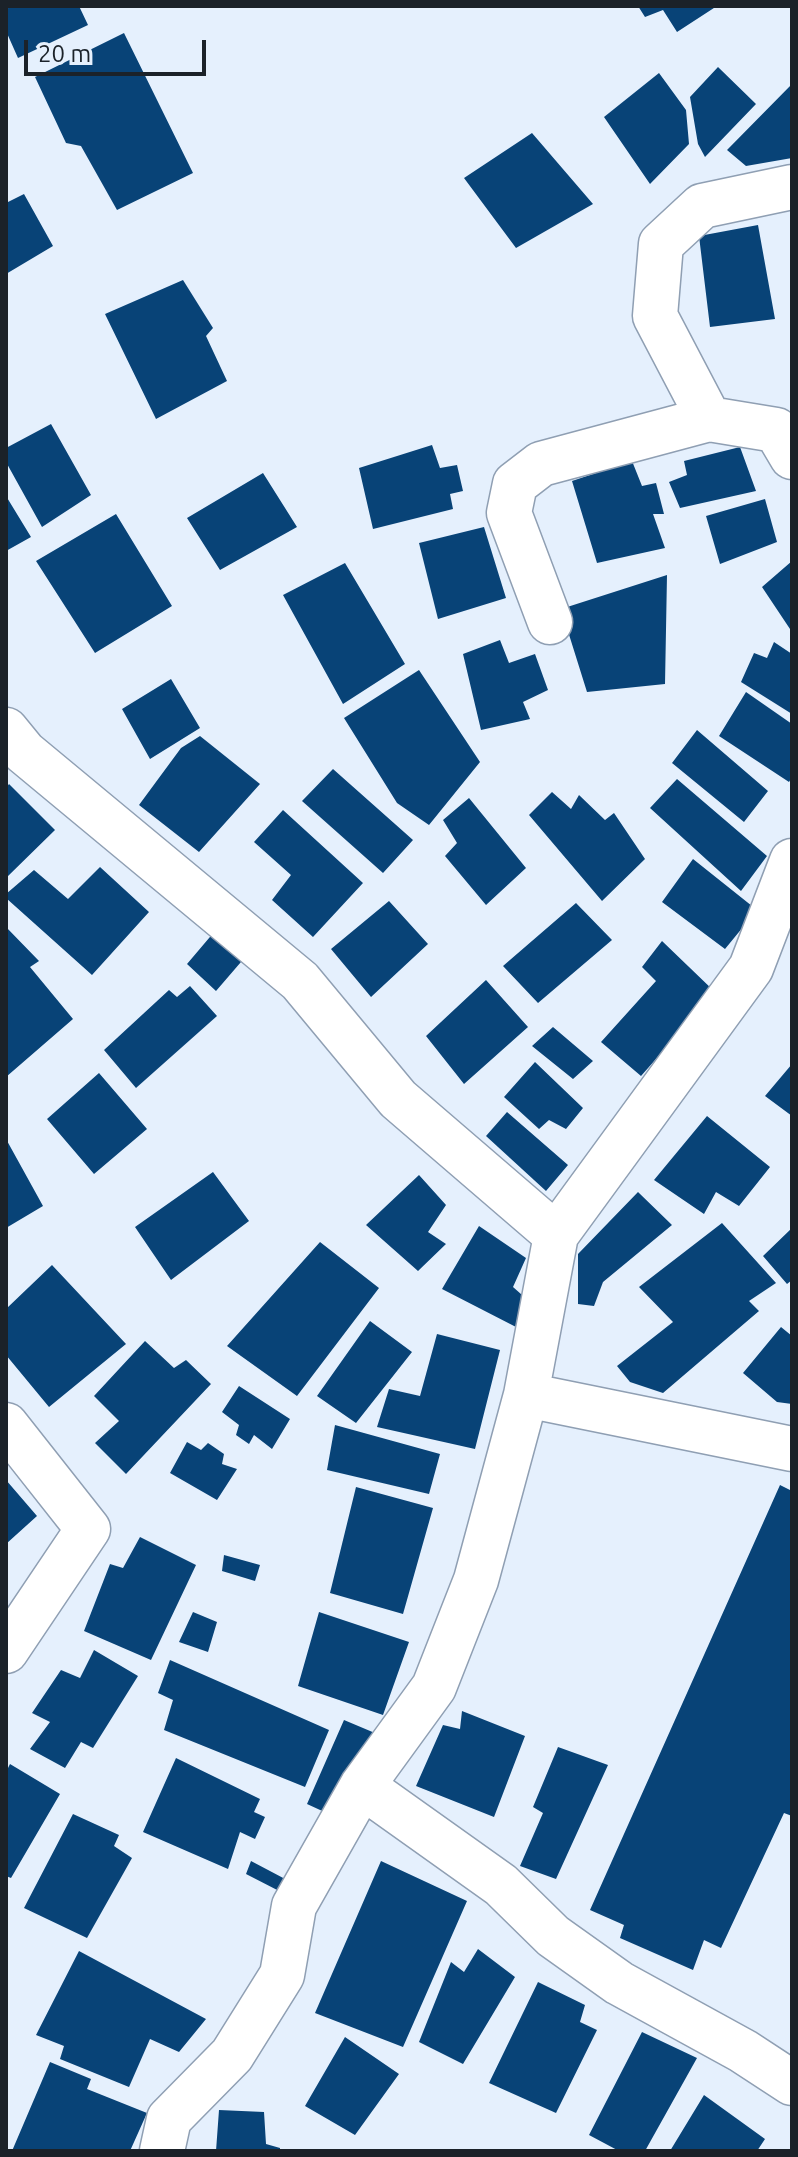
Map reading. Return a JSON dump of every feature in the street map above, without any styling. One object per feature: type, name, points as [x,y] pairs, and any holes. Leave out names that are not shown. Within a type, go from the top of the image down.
[{"type":"street","points":[[709,419],[655,316],[661,244],[702,206],[792,187]]},
{"type":"street","points":[[550,622],[509,513],[515,484],[541,464],[709,419],[776,430],[792,457]]},
{"type":"street","points":[[6,730],[24,752],[300,981],[398,1099],[556,1235]]},
{"type":"street","points":[[162,2151],[169,2119],[232,2055],[282,1975],[294,1906],[362,1786],[434,1687],[476,1580],[526,1395],[556,1235],[751,968],[792,861]]},
{"type":"street","points":[[526,1395],[792,1449]]},
{"type":"street","points":[[6,1425],[88,1529],[6,1651]]},
{"type":"street","points":[[362,1786],[501,1885],[553,1936],[619,1983],[743,2051],[792,2083]]},
{"type":"building","points":[[13,6],[79,6],[88,25],[18,58],[6,31],[6,9]]},
{"type":"building","points":[[638,6],[717,6],[677,32],[663,10],[645,17]]},
{"type":"building","points":[[124,33],[193,173],[117,210],[81,146],[66,143],[35,77]]},
{"type":"building","points":[[718,67],[756,104],[705,157],[698,144],[690,97]]},
{"type":"building","points":[[659,73],[686,110],[689,144],[650,184],[604,117]]},
{"type":"building","points":[[792,84],[792,158],[746,166],[727,150]]},
{"type":"building","points":[[532,133],[593,204],[516,248],[464,178]]},
{"type":"building","points":[[24,194],[53,246],[6,274],[6,203]]},
{"type":"building","points":[[758,225],[775,319],[710,327],[699,236]]},
{"type":"building","points":[[183,280],[213,328],[206,336],[227,381],[156,419],[105,314]]},
{"type":"building","points":[[51,424],[91,495],[42,527],[6,462],[6,448]]},
{"type":"building","points":[[432,445],[440,468],[457,465],[463,491],[450,494],[453,509],[373,529],[359,468]]},
{"type":"building","points":[[740,447],[756,491],[680,508],[669,482],[687,475],[684,461]]},
{"type":"building","points":[[632,461],[642,486],[656,483],[664,514],[653,514],[665,548],[597,563],[572,481]]},
{"type":"building","points":[[263,473],[297,527],[220,570],[187,518]]},
{"type":"building","points":[[6,496],[31,537],[6,551]]},
{"type":"building","points":[[765,499],[777,542],[720,564],[706,516]]},
{"type":"building","points":[[116,514],[172,606],[95,653],[36,561]]},
{"type":"building","points":[[484,527],[506,598],[438,619],[419,543]]},
{"type":"building","points":[[792,561],[792,632],[762,587]]},
{"type":"building","points":[[345,563],[405,664],[343,704],[283,595]]},
{"type":"building","points":[[667,575],[665,684],[587,692],[561,609]]},
{"type":"building","points":[[500,640],[509,663],[535,654],[548,690],[523,702],[530,719],[481,730],[463,654]]},
{"type":"building","points":[[774,642],[792,654],[792,714],[741,682],[754,653],[767,658]]},
{"type":"building","points":[[419,670],[480,762],[429,825],[397,803],[344,718]]},
{"type":"building","points":[[171,679],[200,728],[150,759],[122,709]]},
{"type":"building","points":[[746,692],[792,724],[792,777],[789,782],[719,736]]},
{"type":"building","points":[[697,730],[768,791],[744,822],[672,763]]},
{"type":"building","points":[[200,736],[260,784],[199,852],[139,805],[181,748]]},
{"type":"building","points":[[333,769],[413,840],[383,873],[302,801]]},
{"type":"building","points":[[677,779],[767,856],[741,891],[650,808]]},
{"type":"building","points":[[9,784],[55,830],[6,878],[6,788]]},
{"type":"building","points":[[552,792],[571,809],[579,795],[605,820],[614,813],[645,859],[602,901],[529,815]]},
{"type":"building","points":[[469,798],[526,868],[486,905],[445,856],[457,843],[443,820]]},
{"type":"building","points":[[283,810],[363,883],[313,937],[272,900],[291,875],[254,842]]},
{"type":"building","points":[[693,859],[757,910],[725,949],[662,902]]},
{"type":"building","points":[[100,867],[149,912],[92,975],[6,898],[6,894],[34,870],[68,899]]},
{"type":"building","points":[[389,901],[428,944],[371,997],[331,949]]},
{"type":"building","points":[[576,903],[612,940],[538,1003],[503,966]]},
{"type":"building","points":[[6,927],[39,961],[30,967],[73,1019],[6,1077]]},
{"type":"building","points":[[215,931],[247,955],[216,991],[187,964]]},
{"type":"building","points":[[662,941],[715,992],[641,1076],[601,1042],[656,981],[642,967]]},
{"type":"building","points":[[486,980],[528,1027],[464,1084],[426,1036]]},
{"type":"building","points":[[190,986],[217,1016],[136,1088],[104,1050],[169,990],[177,997]]},
{"type":"building","points":[[553,1027],[593,1061],[573,1079],[532,1046]]},
{"type":"building","points":[[535,1062],[583,1108],[566,1129],[549,1120],[539,1129],[504,1097]]},
{"type":"building","points":[[792,1064],[792,1116],[765,1096]]},
{"type":"building","points":[[99,1073],[147,1129],[94,1174],[47,1119]]},
{"type":"building","points":[[507,1112],[568,1165],[546,1191],[486,1136]]},
{"type":"building","points":[[707,1116],[770,1167],[739,1206],[716,1192],[704,1214],[654,1180]]},
{"type":"building","points":[[6,1139],[43,1206],[6,1228]]},
{"type":"building","points":[[213,1172],[249,1221],[171,1280],[135,1227]]},
{"type":"building","points":[[419,1175],[446,1205],[428,1232],[446,1244],[418,1271],[366,1225]]},
{"type":"building","points":[[638,1192],[672,1225],[603,1282],[594,1306],[578,1304],[578,1254]]},
{"type":"building","points":[[722,1223],[776,1283],[749,1301],[759,1311],[663,1393],[630,1382],[617,1366],[673,1322],[639,1287]]},
{"type":"building","points":[[479,1226],[526,1258],[513,1287],[530,1302],[516,1327],[442,1289]]},
{"type":"building","points":[[792,1228],[792,1280],[787,1284],[763,1256]]},
{"type":"building","points":[[320,1242],[379,1288],[297,1396],[227,1346]]},
{"type":"building","points":[[52,1265],[126,1344],[49,1407],[6,1355],[6,1309]]},
{"type":"building","points":[[370,1321],[412,1352],[356,1423],[317,1396]]},
{"type":"building","points":[[781,1327],[792,1336],[792,1404],[777,1402],[743,1373]]},
{"type":"building","points":[[437,1334],[500,1350],[475,1449],[377,1427],[389,1389],[420,1396]]},
{"type":"building","points":[[145,1341],[174,1368],[186,1360],[211,1384],[126,1474],[95,1443],[119,1421],[94,1396]]},
{"type":"building","points":[[239,1386],[290,1419],[272,1449],[254,1435],[249,1444],[236,1435],[239,1425],[222,1412]]},
{"type":"building","points":[[335,1425],[440,1454],[429,1494],[327,1470]]},
{"type":"building","points":[[187,1442],[201,1450],[208,1443],[224,1454],[222,1464],[237,1469],[217,1500],[170,1473]]},
{"type":"building","points":[[6,1480],[37,1516],[6,1544]]},
{"type":"building","points":[[780,1485],[792,1491],[792,1816],[784,1813],[721,1948],[704,1940],[693,1970],[620,1938],[624,1925],[590,1910]]},
{"type":"building","points":[[356,1487],[433,1508],[403,1614],[330,1593]]},
{"type":"building","points":[[140,1537],[196,1565],[151,1660],[84,1631],[110,1564],[123,1568]]},
{"type":"building","points":[[224,1555],[260,1565],[255,1581],[222,1571]]},
{"type":"building","points":[[193,1612],[217,1622],[208,1652],[179,1642]]},
{"type":"building","points":[[319,1612],[409,1642],[383,1715],[298,1686]]},
{"type":"building","points":[[94,1650],[138,1676],[93,1748],[81,1742],[65,1768],[30,1749],[50,1722],[32,1713],[61,1670],[80,1678]]},
{"type":"building","points":[[170,1660],[329,1730],[305,1787],[164,1730],[173,1700],[158,1693]]},
{"type":"building","points":[[462,1711],[525,1736],[494,1817],[416,1786],[443,1725],[460,1729]]},
{"type":"building","points":[[344,1720],[382,1736],[331,1815],[307,1804]]},
{"type":"building","points":[[558,1747],[608,1765],[556,1879],[520,1866],[543,1813],[533,1807]]},
{"type":"building","points":[[176,1758],[260,1799],[254,1812],[265,1817],[255,1839],[240,1832],[228,1869],[143,1832]]},
{"type":"building","points":[[10,1764],[60,1794],[11,1878],[6,1876],[6,1772]]},
{"type":"building","points":[[73,1814],[119,1835],[114,1846],[132,1858],[87,1938],[24,1908]]},
{"type":"building","points":[[251,1861],[287,1880],[283,1893],[246,1874]]},
{"type":"building","points":[[381,1861],[467,1901],[403,2047],[315,2013]]},
{"type":"building","points":[[478,1949],[515,1977],[463,2064],[419,2042],[451,1962],[464,1972]]},
{"type":"building","points":[[79,1951],[206,2019],[179,2052],[150,2039],[129,2087],[60,2059],[64,2046],[36,2035]]},
{"type":"building","points":[[538,1982],[585,2005],[580,2022],[597,2030],[556,2113],[489,2083]]},
{"type":"building","points":[[642,2032],[697,2058],[645,2151],[619,2151],[589,2135]]},
{"type":"building","points":[[345,2037],[399,2074],[355,2135],[305,2106]]},
{"type":"building","points":[[50,2062],[91,2079],[87,2089],[147,2113],[130,2151],[12,2151]]},
{"type":"building","points":[[704,2095],[765,2139],[757,2151],[670,2151]]},
{"type":"building","points":[[219,2110],[264,2112],[266,2144],[280,2148],[280,2151],[216,2151]]}]
